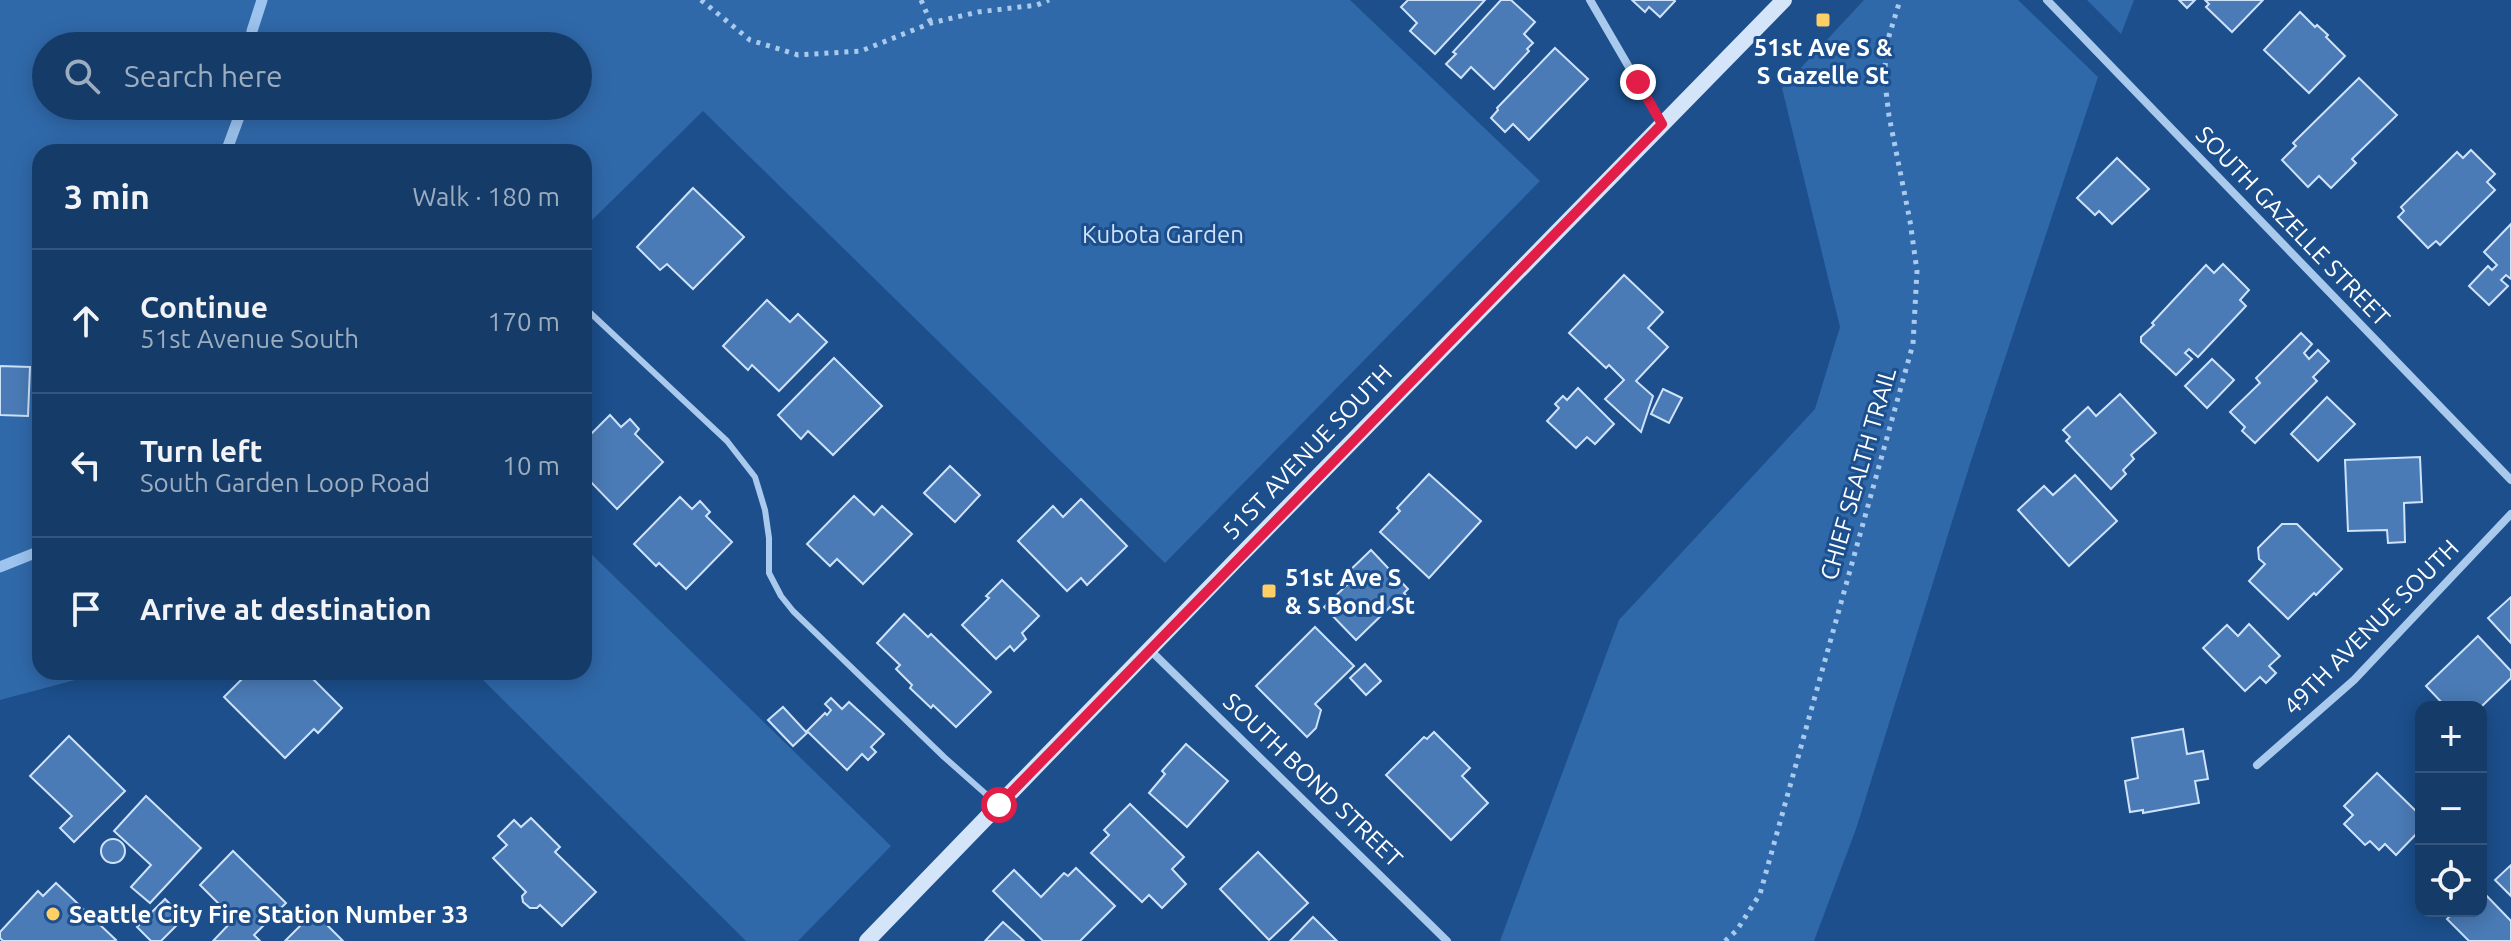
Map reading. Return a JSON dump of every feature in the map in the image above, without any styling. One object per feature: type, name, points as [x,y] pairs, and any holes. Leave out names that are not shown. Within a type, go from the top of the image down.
[{"type":"street","points":[[1590,0],[1662,124]]},
{"type":"street","name":"51ST AVENUE SOUTH","points":[[867,941],[1784,0]]},
{"type":"street","name":"SOUTH GAZELLE STREET","points":[[2047,0],[2511,480]]},
{"type":"street","name":"49TH AVENUE SOUTH","points":[[2257,765],[2354,680],[2511,514]]},
{"type":"street","name":"SOUTH BOND STREET","points":[[1149,649],[1447,941]]},
{"type":"lane","points":[[592,314],[727,441],[755,477],[765,510],[769,573],[793,611],[944,757],[999,805]]},
{"type":"path","points":[[701,0],[750,40],[798,55],[861,51],[931,23],[978,12],[1037,5],[1049,0]]},
{"type":"path","points":[[921,0],[931,23]]},
{"type":"path","name":"CHIEF SEALTH TRAIL","points":[[1725,941],[1737,930],[1760,894],[1913,344],[1917,271],[1884,74],[1889,36],[1900,0]]},
{"type":"green space","name":"Kubota Garden","points":[[0,0],[1350,0],[1540,181],[1165,563],[703,111],[592,220],[592,144],[32,144],[32,680],[75,680],[0,700]]},
{"type":"green space","points":[[1864,0],[2018,0],[2098,77],[1970,464],[1856,829],[1814,941],[1500,941],[1619,620],[1815,409],[1840,327],[1782,88]]},
{"type":"green space","points":[[2087,0],[2134,0],[2121,34]]},
{"type":"green space","points":[[592,555],[891,846],[798,941],[746,941],[483,680],[592,680]]},
{"type":"building","points":[[1408,0],[1485,0],[1435,54],[1410,31],[1417,23],[1401,7]]},
{"type":"building","points":[[1501,0],[1511,0],[1535,22],[1524,34],[1533,43],[1527,49],[1529,51],[1494,89],[1471,67],[1461,78],[1446,64],[1456,54],[1453,52]]},
{"type":"building","points":[[1632,0],[1675,1],[1660,17],[1649,7],[1645,12]]},
{"type":"building","points":[[2179,0],[2195,0],[2187,8]]},
{"type":"building","points":[[2205,0],[2263,0],[2232,32],[2206,7],[2209,4]]},
{"type":"building","points":[[2300,12],[2328,35],[2326,37],[2345,56],[2309,93],[2264,50]]},
{"type":"building","points":[[1555,48],[1588,79],[1529,140],[1513,124],[1505,132],[1491,118]]},
{"type":"building","points":[[2359,78],[2397,115],[2352,159],[2356,163],[2331,188],[2319,176],[2308,187],[2282,160],[2296,146],[2293,143]]},
{"type":"building","points":[[2471,150],[2495,174],[2487,182],[2495,190],[2440,245],[2436,241],[2428,248],[2398,217],[2404,211],[2401,207],[2457,152],[2463,158]]},
{"type":"building","points":[[2117,158],[2149,189],[2112,224],[2099,211],[2095,215],[2077,198]]},
{"type":"building","points":[[693,188],[744,237],[693,289],[667,264],[660,270],[637,247]]},
{"type":"building","points":[[2511,224],[2511,279],[2506,275],[2501,280],[2508,286],[2489,305],[2469,286],[2488,266],[2492,270],[2497,265],[2484,252]]},
{"type":"building","points":[[2223,264],[2249,290],[2240,300],[2246,306],[2198,357],[2189,349],[2185,353],[2192,359],[2176,375],[2141,342],[2141,337],[2206,265],[2214,273]]},
{"type":"building","points":[[1624,275],[1663,312],[1648,328],[1668,347],[1636,381],[1653,396],[1641,432],[1605,399],[1624,380],[1609,365],[1606,368],[1569,333]]},
{"type":"building","points":[[767,300],[790,322],[798,314],[827,342],[779,391],[752,365],[748,370],[723,346]]},
{"type":"building","points":[[2301,333],[2312,344],[2304,353],[2309,359],[2318,350],[2329,361],[2313,377],[2317,381],[2255,443],[2242,431],[2245,427],[2230,412],[2260,383],[2256,378]]},
{"type":"building","points":[[834,358],[882,406],[833,455],[808,431],[801,439],[778,415]]},
{"type":"building","points":[[2212,359],[2234,380],[2207,408],[2185,386]]},
{"type":"building","points":[[0,366],[30,367],[28,416],[0,415]]},
{"type":"building","points":[[1578,388],[1614,424],[1595,444],[1587,437],[1576,448],[1547,421],[1559,408],[1555,404],[1563,396],[1567,400]]},
{"type":"building","points":[[1663,389],[1682,398],[1669,423],[1651,414]]},
{"type":"building","points":[[2120,394],[2156,433],[2131,455],[2134,459],[2123,470],[2126,474],[2111,489],[2066,441],[2070,437],[2063,430],[2088,407],[2096,416]]},
{"type":"building","points":[[2327,397],[2355,424],[2318,461],[2291,434]]},
{"type":"building","points":[[610,415],[621,427],[630,419],[639,429],[635,434],[663,462],[617,509],[592,483],[592,433]]},
{"type":"building","points":[[2420,457],[2422,502],[2404,503],[2405,542],[2388,543],[2387,530],[2348,531],[2345,460]]},
{"type":"building","points":[[950,466],[980,495],[955,522],[924,493]]},
{"type":"building","points":[[1429,474],[1481,521],[1429,578],[1380,532],[1400,511],[1397,508]]},
{"type":"building","points":[[2075,475],[2117,521],[2069,566],[2018,510],[2044,486],[2053,495]]},
{"type":"building","points":[[854,496],[874,515],[882,506],[912,534],[863,584],[837,559],[830,566],[807,544]]},
{"type":"building","points":[[680,497],[692,509],[700,501],[710,512],[706,516],[732,542],[686,589],[634,544]]},
{"type":"building","points":[[1081,499],[1127,546],[1087,585],[1081,578],[1067,591],[1018,541],[1053,506],[1063,517]]},
{"type":"building","points":[[2282,524],[2297,524],[2342,569],[2288,619],[2249,581],[2265,564],[2259,559],[2258,548]]},
{"type":"building","points":[[1371,550],[1408,589],[1404,593],[1412,601],[1398,615],[1390,607],[1356,640],[1324,607],[1348,584],[1342,578]]},
{"type":"building","points":[[1002,580],[1039,616],[1022,633],[1026,639],[1014,651],[1010,646],[996,659],[962,625]]},
{"type":"building","points":[[2511,597],[2511,643],[2488,618]]},
{"type":"building","points":[[904,614],[928,637],[931,634],[991,692],[956,727],[910,688],[912,685],[896,669],[900,665],[877,643]]},
{"type":"building","points":[[2249,624],[2280,656],[2269,666],[2276,673],[2266,683],[2260,677],[2245,691],[2203,648],[2227,625],[2238,636]]},
{"type":"building","points":[[1315,627],[1354,666],[1315,704],[1321,710],[1316,728],[1307,737],[1256,686]]},
{"type":"building","points":[[2478,636],[2511,671],[2511,678],[2487,701],[2440,701],[2426,686]]},
{"type":"building","points":[[1365,664],[1381,681],[1366,695],[1350,678]]},
{"type":"building","points":[[241,680],[314,680],[342,708],[318,733],[314,729],[285,758],[224,697]]},
{"type":"building","points":[[831,698],[842,709],[849,702],[884,734],[871,747],[876,752],[868,760],[862,754],[847,770],[807,731],[831,710],[825,704]]},
{"type":"building","points":[[783,707],[807,733],[793,746],[768,720]]},
{"type":"building","points":[[2183,729],[2187,754],[2203,751],[2208,779],[2195,781],[2199,803],[2143,813],[2143,810],[2130,812],[2125,781],[2138,778],[2132,738]]},
{"type":"building","points":[[1434,732],[1470,768],[1462,776],[1488,803],[1451,840],[1386,775],[1424,737],[1427,739]]},
{"type":"building","points":[[69,736],[125,791],[74,842],[60,828],[72,816],[30,776]]},
{"type":"building","points":[[1186,744],[1228,781],[1187,827],[1149,793],[1165,774],[1162,771]]},
{"type":"building","points":[[2377,773],[2415,810],[2415,835],[2396,855],[2385,844],[2379,850],[2370,841],[2365,845],[2344,824],[2353,815],[2344,806]]},
{"type":"building","points":[[146,796],[201,848],[150,903],[131,887],[151,865],[114,831]]},
{"type":"building","points":[[1130,804],[1184,857],[1172,869],[1186,884],[1162,908],[1149,895],[1142,902],[1091,853],[1109,835],[1104,830]]},
{"type":"building","points":[[531,818],[560,847],[555,852],[596,892],[562,926],[540,905],[530,908],[523,902],[522,896],[526,892],[493,858],[507,845],[498,836],[514,820],[521,827]]},
{"type":"building","points":[[113,839],[121,843],[125,851],[121,859],[113,863],[105,859],[101,851],[105,843]]},
{"type":"building","points":[[233,851],[286,903],[254,935],[260,941],[213,941],[234,919],[200,885]]},
{"type":"building","points":[[1258,852],[1308,903],[1269,940],[1220,889]]},
{"type":"building","points":[[2511,865],[2511,896],[2495,880]]},
{"type":"building","points":[[1076,868],[1115,906],[1080,941],[1043,941],[993,891],[1014,870],[1041,897],[1064,873],[1068,876]]},
{"type":"building","name":"Seattle City Fire Station Number 33","points":[[56,883],[116,940],[3,941],[0,932],[38,891],[43,896]]},
{"type":"building","points":[[2487,896],[2511,921],[2511,941],[2469,941],[2447,919],[2487,917]]},
{"type":"building","points":[[165,899],[184,918],[161,941],[151,941],[137,927]]},
{"type":"building","points":[[314,912],[343,941],[285,941]]},
{"type":"building","points":[[1313,917],[1337,941],[1290,941]]},
{"type":"building","points":[[1003,922],[1024,941],[985,941]]},
{"type":"waterway","points":[[252,32],[262,0]]},
{"type":"waterway","points":[[229,144],[238,120]]},
{"type":"waterway","points":[[0,567],[32,554]]},
{"type":"place","name":"51st Ave S & S Gazelle St","points":[[1823,20]]},
{"type":"place","name":"51st Ave S & S Bond St","points":[[1269,591]]},
{"type":"place","name":"Seattle City Fire Station Number 33","points":[[53,914]]},
{"type":"route","points":[[999,805],[1662,124],[1638,82]]}]
